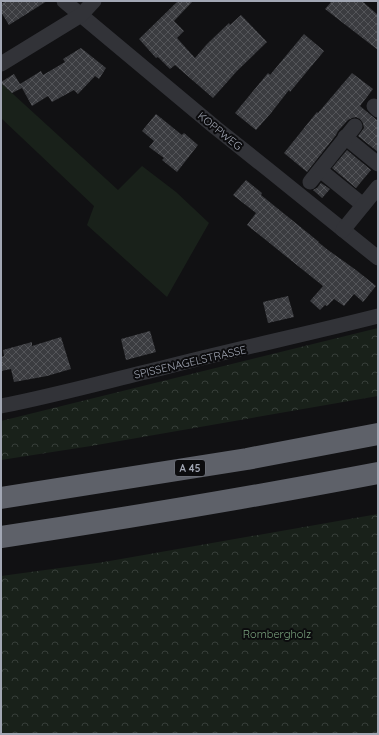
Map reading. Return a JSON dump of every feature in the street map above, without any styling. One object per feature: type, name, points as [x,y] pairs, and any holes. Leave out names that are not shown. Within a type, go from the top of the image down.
[{"type":"highway","name":"A 45","points":[[1,498],[247,459],[378,434]]},
{"type":"highway","points":[[1,538],[378,473]]},
{"type":"street","name":"KOPPWEG","points":[[64,1],[216,128],[378,258]]},
{"type":"street","points":[[1,64],[81,15],[94,1]]},
{"type":"street","points":[[310,182],[355,126]]},
{"type":"street","points":[[345,137],[378,164]]},
{"type":"street","points":[[320,170],[363,205]]},
{"type":"street","points":[[343,230],[378,187]]},
{"type":"street","name":"SPISSENAGELSTRASSE","points":[[1,406],[42,398],[378,316]]},
{"type":"green space","points":[[1,83],[118,190],[142,166],[176,192],[209,223],[167,297],[87,225],[94,206],[1,118]]},
{"type":"green space","points":[[378,328],[378,396],[91,446],[1,460],[1,421]]},
{"type":"green space","name":"Rombergholz","points":[[378,514],[378,734],[1,734],[1,576],[104,562]]},
{"type":"building","points":[[6,1],[47,1],[9,25],[1,12],[1,4]]},
{"type":"building","points":[[178,1],[193,1],[174,21],[184,31],[177,38],[195,58],[229,23],[230,25],[241,15],[267,42],[237,71],[213,98],[175,65],[170,69],[158,57],[156,58],[139,39]]},
{"type":"building","points":[[332,1],[362,1],[378,15],[378,50],[325,9]]},
{"type":"building","points":[[304,34],[324,51],[256,130],[235,113],[268,73],[270,75]]},
{"type":"building","points":[[81,48],[106,68],[99,79],[95,76],[78,94],[74,90],[52,102],[48,96],[32,106],[22,88],[12,93],[1,83],[14,74],[20,84],[41,71],[43,75],[65,62],[63,59]]},
{"type":"building","points":[[352,73],[373,89],[360,106],[378,121],[378,152],[358,136],[364,128],[363,123],[356,117],[352,118],[348,120],[338,131],[307,172],[284,153],[317,112],[318,113]]},
{"type":"building","points":[[156,114],[182,135],[184,133],[198,145],[177,172],[162,160],[164,158],[149,147],[154,141],[142,131]]},
{"type":"building","points":[[347,150],[371,170],[356,188],[332,168]]},
{"type":"building","points":[[246,180],[262,193],[261,195],[318,242],[376,286],[363,302],[354,294],[344,306],[334,299],[320,310],[310,301],[323,286],[247,225],[256,213],[233,195]]},
{"type":"building","points":[[321,183],[330,189],[322,198],[313,190]]},
{"type":"building","points":[[288,296],[294,317],[268,323],[263,302]]},
{"type":"building","points":[[150,331],[156,352],[126,360],[121,339]]},
{"type":"building","points":[[61,337],[71,369],[47,376],[14,382],[11,369],[1,371],[1,357],[4,356],[3,350],[32,342],[32,346]]}]
